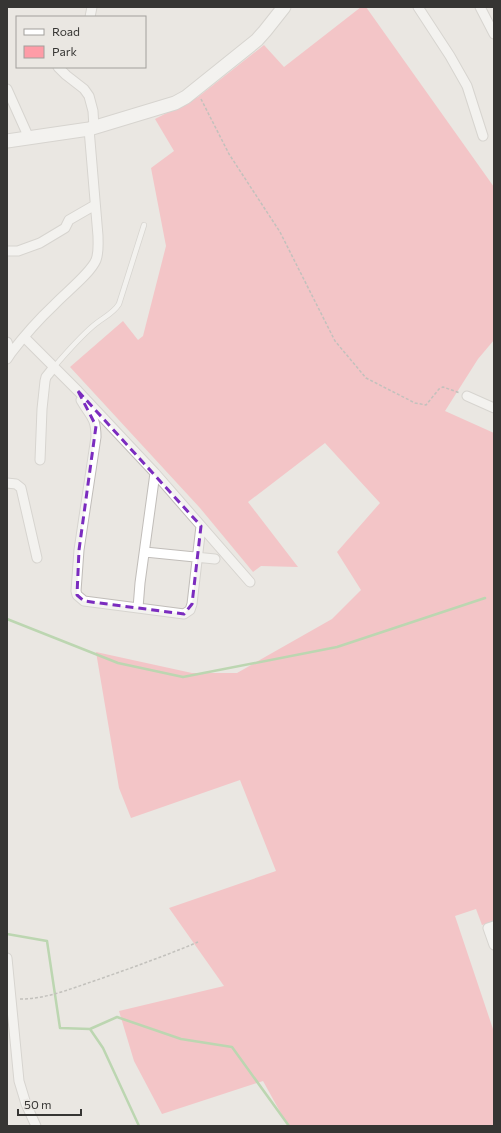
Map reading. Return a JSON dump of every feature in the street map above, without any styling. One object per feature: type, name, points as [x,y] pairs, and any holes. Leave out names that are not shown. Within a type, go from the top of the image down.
[{"type":"main road","points":[[7,141],[92,129],[175,103],[186,98],[257,40],[284,7]]},
{"type":"street","points":[[418,7],[453,61],[467,86],[483,136]]},
{"type":"street","points":[[480,7],[494,34]]},
{"type":"street","points":[[9,356],[52,306],[90,270],[96,260],[99,250],[92,129],[93,112],[89,96],[84,89],[59,68]]},
{"type":"street","points":[[7,89],[29,138]]},
{"type":"street","points":[[7,251],[18,251],[40,243],[65,228],[69,220],[96,205]]},
{"type":"street","points":[[24,337],[78,391],[155,473],[250,582]]},
{"type":"street","points":[[7,342],[9,356]]},
{"type":"street","points":[[40,460],[42,409],[45,381],[46,376],[54,367]]},
{"type":"street","points":[[78,391],[81,401],[94,420],[96,426],[96,437],[79,550],[76,591],[78,595],[84,601],[184,614],[188,612],[192,604],[201,526]]},
{"type":"street","points":[[467,396],[494,408]]},
{"type":"street","points":[[138,608],[155,473]]},
{"type":"street","points":[[7,483],[16,484],[21,488],[37,558]]},
{"type":"street","points":[[145,552],[215,559]]},
{"type":"street","points":[[494,926],[488,928],[494,945]]},
{"type":"street","points":[[7,958],[19,1081],[26,1104],[36,1126]]},
{"type":"lane","points":[[54,367],[66,352],[94,325],[116,309],[119,304],[144,225]]},
{"type":"path","points":[[196,90],[229,154],[280,232],[335,341],[366,378],[415,403],[420,404],[426,405],[443,387],[467,396]]},
{"type":"path","points":[[10,1000],[34,999],[54,995],[165,956],[198,942]]},
{"type":"highlighted area","points":[[78,391],[201,526],[192,604],[184,614],[84,601],[77,595],[79,550],[96,426]]},
{"type":"green space","points":[[361,7],[366,7],[494,187],[494,340],[478,359],[445,411],[494,433],[494,921],[482,925],[476,909],[455,916],[494,1032],[494,1126],[288,1126],[263,1081],[162,1114],[134,1061],[119,1011],[224,986],[169,908],[276,871],[240,780],[131,818],[119,788],[96,652],[192,673],[237,673],[332,619],[361,590],[337,552],[380,503],[325,443],[248,502],[298,567],[261,566],[253,572],[200,508],[70,367],[123,321],[138,340],[143,336],[166,246],[151,168],[174,151],[155,119],[198,97],[264,45],[284,67]]},
{"type":"waterway","points":[[7,619],[118,663],[183,677],[337,647],[485,598]]},
{"type":"waterway","points":[[7,934],[47,941],[60,1028],[90,1029],[103,1048],[139,1126]]},
{"type":"waterway","points":[[90,1029],[117,1017],[181,1039],[232,1047],[289,1126]]}]
